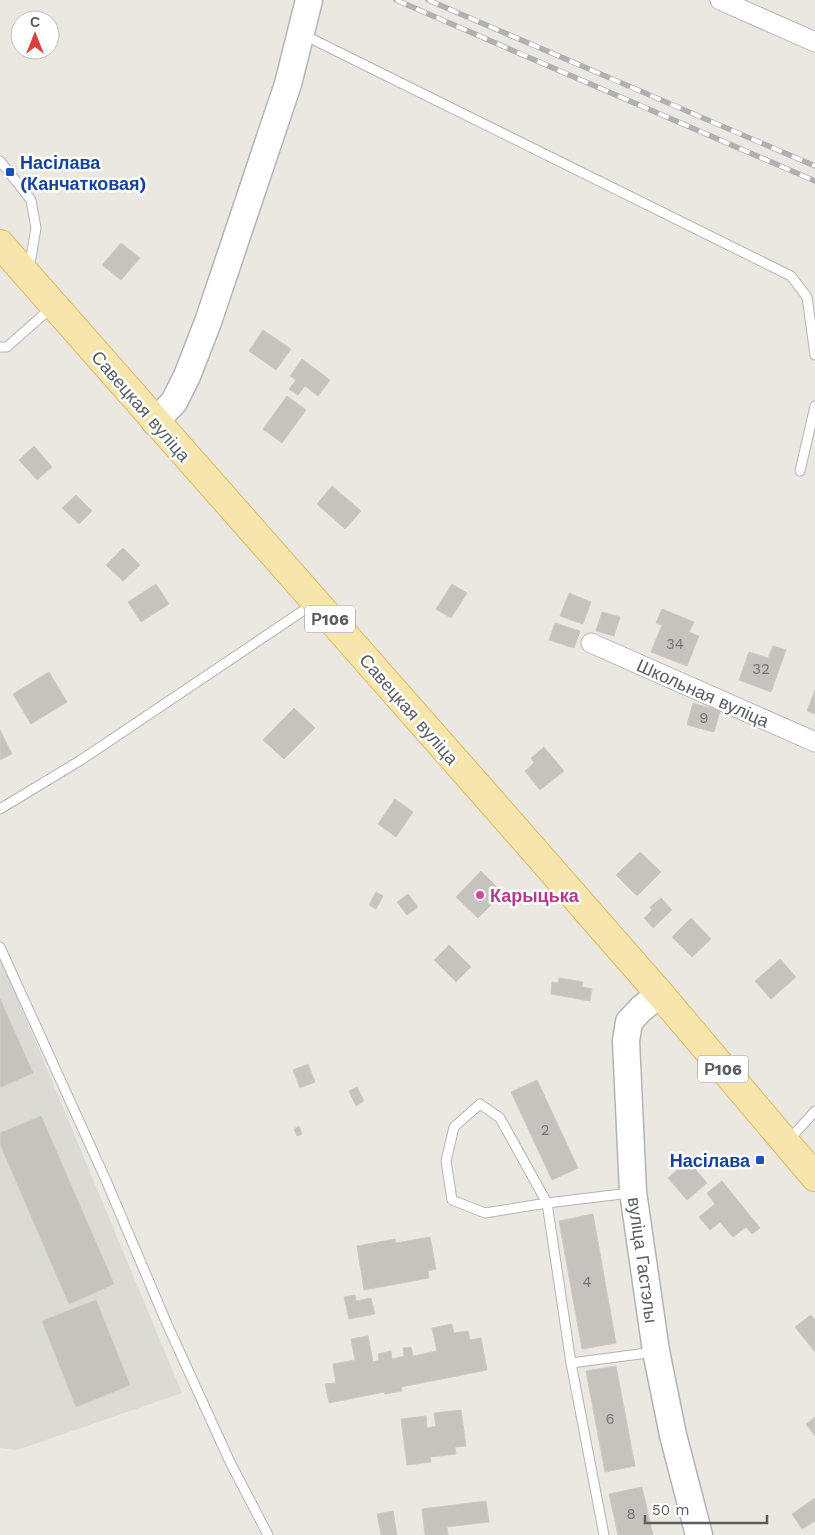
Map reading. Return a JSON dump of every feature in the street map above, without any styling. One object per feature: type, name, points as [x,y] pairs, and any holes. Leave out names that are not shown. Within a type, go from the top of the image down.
[{"type":"main road","name":"Савецкая вуліца","points":[[0,244],[660,994],[815,1177]]},
{"type":"street","points":[[155,422],[174,402],[187,376],[208,322],[288,84],[309,0]]},
{"type":"street","points":[[720,0],[815,42]]},
{"type":"street","name":"Школьная вуліца","points":[[591,643],[815,742]]},
{"type":"street","name":"вуліца Гастэлы","points":[[660,994],[641,1009],[629,1022],[626,1041],[633,1192],[656,1351],[673,1435],[698,1535]]},
{"type":"lane","points":[[302,34],[791,276],[807,297],[815,355]]},
{"type":"lane","points":[[0,161],[31,200],[36,228],[28,276]]},
{"type":"lane","points":[[0,347],[8,347],[54,306]]},
{"type":"lane","points":[[800,471],[815,406]]},
{"type":"lane","points":[[0,809],[89,754],[315,602]]},
{"type":"lane","points":[[0,948],[105,1178],[166,1324],[230,1462],[268,1535]]},
{"type":"lane","points":[[604,1535],[571,1363],[546,1202],[500,1118],[480,1104],[454,1127],[446,1161],[452,1200],[485,1214],[546,1202],[633,1192]]},
{"type":"lane","points":[[786,1144],[815,1111]]},
{"type":"lane","points":[[571,1363],[656,1351]]},
{"type":"shaded area","points":[[0,956],[182,1393],[17,1450],[0,1448]]},
{"type":"building","points":[[121,243],[140,258],[121,280],[102,265]]},
{"type":"building","points":[[263,330],[291,349],[276,370],[249,351]]},
{"type":"building","points":[[302,359],[330,380],[318,396],[305,386],[298,395],[289,389],[296,380],[290,376]]},
{"type":"building","points":[[287,396],[306,410],[282,443],[263,429]]},
{"type":"building","points":[[34,446],[52,467],[37,480],[19,460]]},
{"type":"building","points":[[332,486],[361,511],[345,529],[317,504]]},
{"type":"building","points":[[76,495],[92,511],[79,524],[62,508]]},
{"type":"building","points":[[123,548],[140,565],[123,581],[106,565]]},
{"type":"building","points":[[156,584],[169,604],[141,622],[128,602]]},
{"type":"building","points":[[452,584],[467,593],[451,618],[436,609]]},
{"type":"building","points":[[569,593],[591,602],[583,624],[560,616]]},
{"type":"building","points":[[662,609],[694,622],[689,632],[699,636],[687,666],[651,652],[662,625],[656,623]]},
{"type":"building","points":[[602,612],[620,617],[614,636],[596,631]]},
{"type":"building","points":[[555,623],[580,631],[574,648],[549,640]]},
{"type":"building","points":[[773,646],[786,650],[771,692],[739,680],[749,652],[768,658]]},
{"type":"building","points":[[49,672],[67,702],[31,724],[13,694]]},
{"type":"building","points":[[815,690],[815,714],[807,711]]},
{"type":"building","points":[[693,703],[720,711],[714,732],[687,725]]},
{"type":"building","points":[[294,708],[315,728],[284,759],[263,740]]},
{"type":"building","points":[[0,730],[12,754],[0,760]]},
{"type":"building","points":[[544,747],[564,771],[540,790],[525,771],[534,763],[531,758]]},
{"type":"building","points":[[395,799],[413,812],[396,837],[378,824]]},
{"type":"building","points":[[640,852],[661,872],[637,896],[616,875]]},
{"type":"building","name":"Карыцька","points":[[481,871],[503,893],[478,918],[456,897]]},
{"type":"building","points":[[376,892],[383,896],[376,909],[369,905]]},
{"type":"building","points":[[408,894],[418,907],[407,915],[397,902]]},
{"type":"building","points":[[661,898],[672,910],[653,928],[644,918],[652,910],[650,907]]},
{"type":"building","points":[[691,918],[711,939],[692,957],[672,937]]},
{"type":"building","points":[[449,945],[471,967],[456,982],[434,960]]},
{"type":"building","points":[[780,959],[796,977],[771,999],[755,981]]},
{"type":"building","points":[[559,978],[583,982],[582,987],[592,989],[590,1001],[551,994],[552,982],[558,983]]},
{"type":"building","points":[[0,999],[33,1073],[1,1087],[0,1086]]},
{"type":"building","points":[[308,1064],[315,1082],[300,1088],[293,1070]]},
{"type":"building","points":[[537,1080],[578,1168],[552,1180],[511,1092]]},
{"type":"building","points":[[357,1087],[364,1101],[356,1106],[349,1091]]},
{"type":"building","points":[[41,1116],[114,1284],[69,1304],[0,1144],[0,1133]]},
{"type":"building","points":[[299,1126],[302,1134],[297,1136],[294,1129]]},
{"type":"building","points":[[688,1161],[707,1183],[687,1200],[668,1178]]},
{"type":"building","points":[[722,1181],[760,1228],[752,1234],[746,1227],[733,1237],[720,1222],[710,1230],[699,1217],[715,1204],[707,1193]]},
{"type":"building","points":[[593,1214],[616,1343],[582,1349],[559,1221]]},
{"type":"building","points":[[430,1237],[436,1269],[428,1271],[429,1278],[364,1290],[357,1246],[395,1239],[396,1243]]},
{"type":"building","points":[[355,1295],[356,1301],[371,1298],[375,1314],[349,1319],[344,1297]]},
{"type":"building","points":[[96,1300],[130,1385],[76,1407],[42,1321]]},
{"type":"building","points":[[811,1315],[815,1320],[815,1352],[795,1327]]},
{"type":"building","points":[[452,1324],[454,1333],[468,1331],[470,1340],[481,1338],[487,1370],[401,1387],[402,1391],[385,1394],[384,1392],[329,1403],[325,1384],[336,1383],[333,1364],[355,1360],[351,1339],[368,1336],[373,1362],[379,1360],[378,1354],[391,1351],[392,1359],[404,1356],[403,1348],[411,1347],[413,1356],[437,1351],[432,1328]]},
{"type":"building","points":[[616,1366],[635,1466],[605,1472],[586,1371]]},
{"type":"building","points":[[461,1410],[466,1446],[455,1447],[456,1454],[430,1457],[431,1462],[407,1465],[401,1419],[426,1416],[427,1428],[436,1426],[434,1413]]},
{"type":"building","points":[[815,1417],[815,1436],[806,1424]]},
{"type":"building","points":[[642,1487],[653,1535],[618,1535],[609,1494]]},
{"type":"building","points":[[815,1498],[815,1521],[802,1529],[792,1514]]},
{"type":"building","points":[[486,1501],[489,1522],[447,1527],[448,1535],[425,1535],[422,1509]]},
{"type":"building","points":[[393,1511],[397,1535],[381,1535],[377,1514]]},
{"type":"railway","points":[[396,0],[815,181]]},
{"type":"railway","points":[[428,0],[815,166]]},
{"type":"place","name":"Насілава (Канчатковая)","points":[[10,172]]},
{"type":"place","name":"Карыцька","points":[[480,895]]},
{"type":"place","name":"Насілава","points":[[760,1160]]}]
